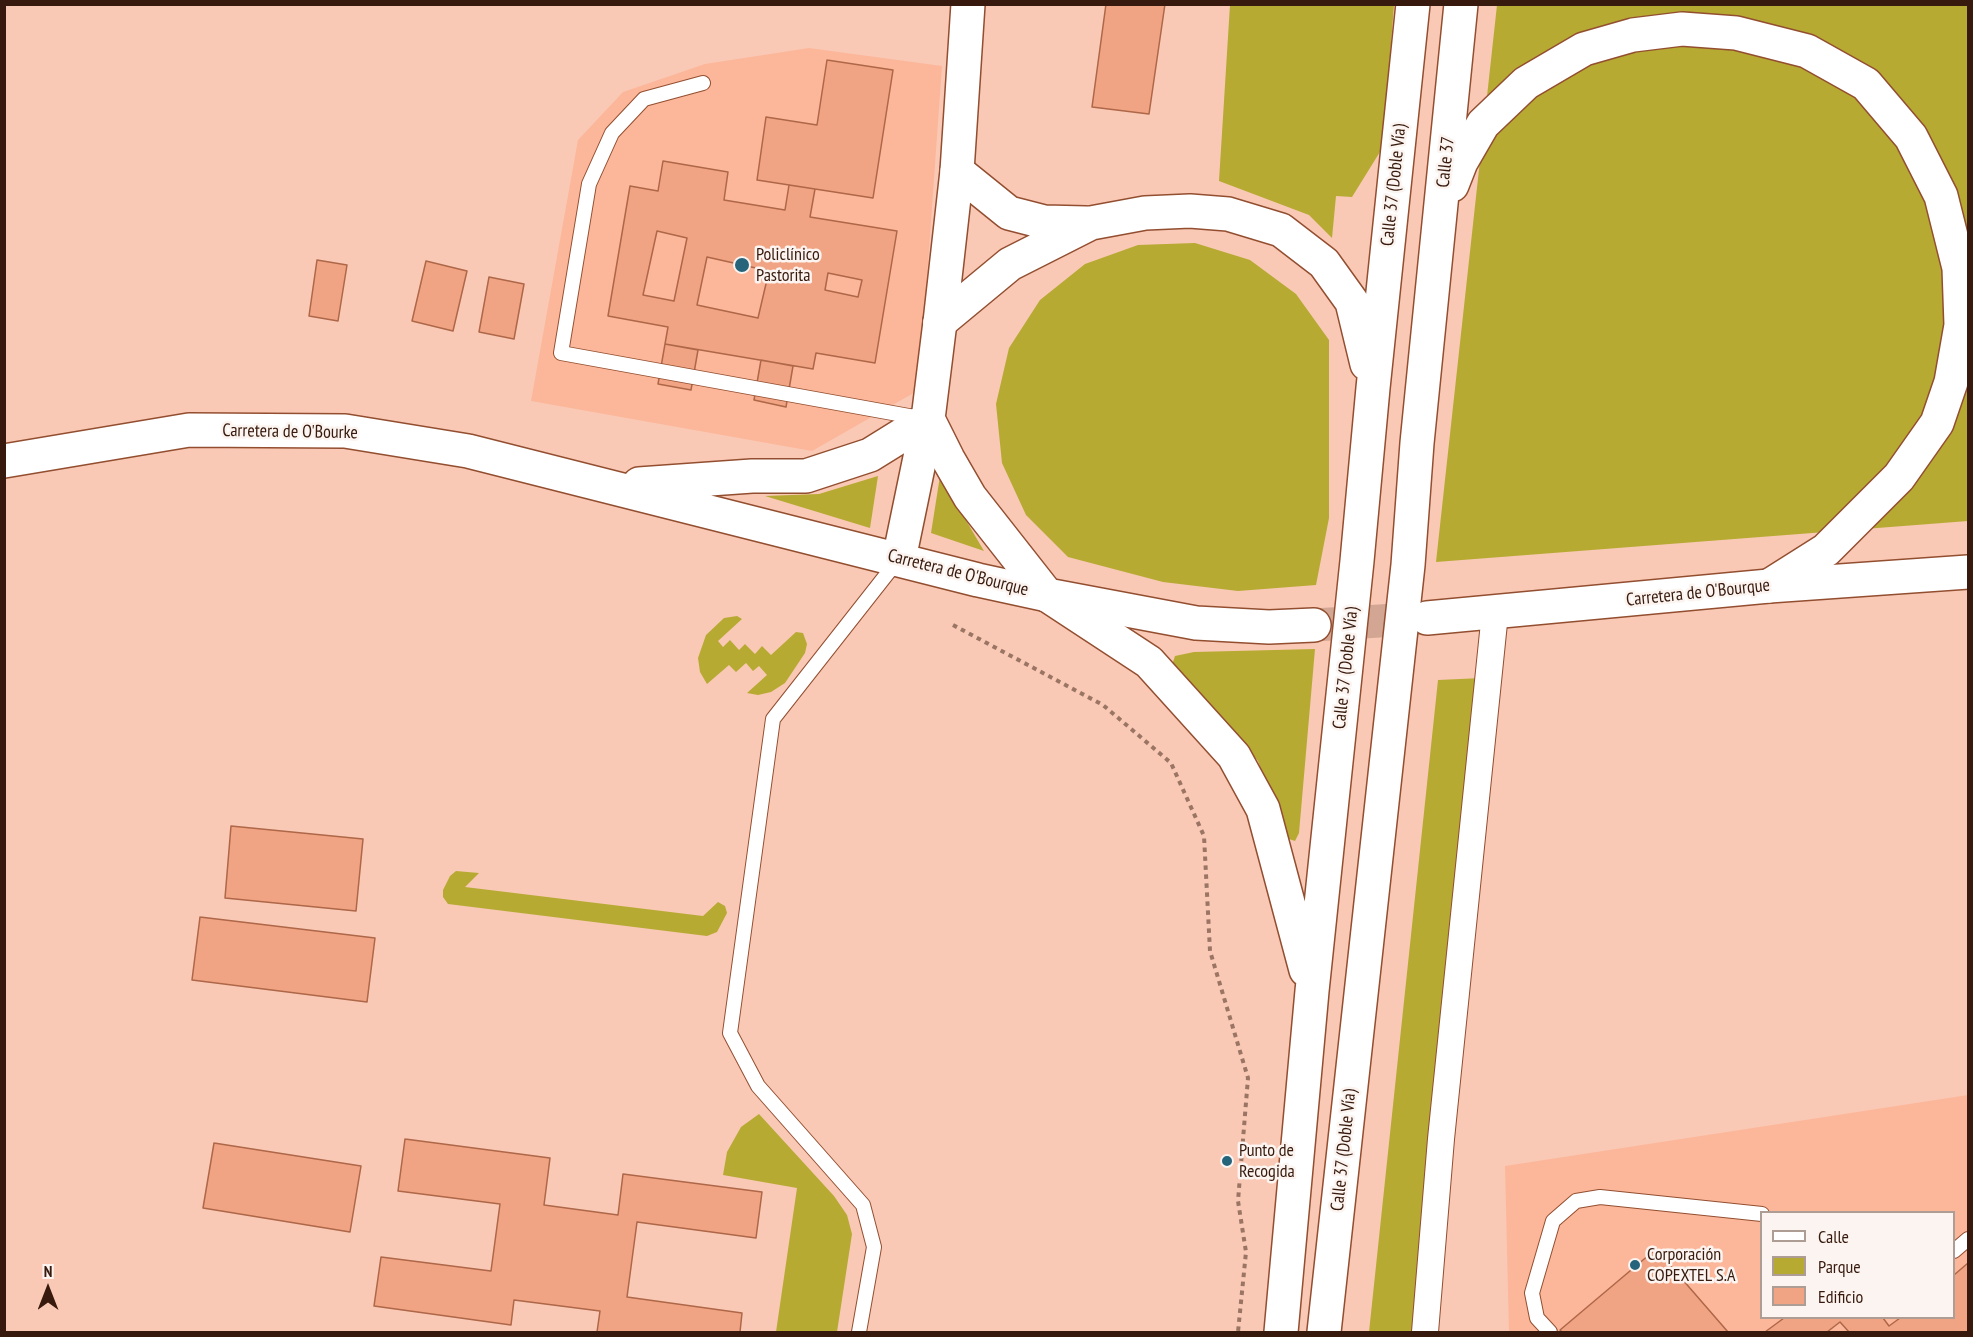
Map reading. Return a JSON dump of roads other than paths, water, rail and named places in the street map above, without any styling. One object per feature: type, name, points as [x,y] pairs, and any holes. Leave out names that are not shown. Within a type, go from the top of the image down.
[{"type":"main road","points":[[898,559],[928,419],[957,171],[968,4]]},
{"type":"main road","name":"Calle 37 (Doble Vía)","points":[[1281,1332],[1312,991],[1358,561],[1373,388],[1413,4]]},
{"type":"main road","name":"Calle 37","points":[[1440,215],[1461,4]]},
{"type":"main road","points":[[1440,215],[1461,162],[1483,124],[1527,83],[1584,49],[1633,35],[1682,29],[1736,33],[1807,51],[1866,84],[1911,137],[1941,196],[1959,268],[1961,325],[1951,382],[1937,423],[1899,477],[1826,550],[1769,586]]},
{"type":"main road","points":[[957,171],[1009,213],[1044,222],[1091,223],[1145,213],[1190,211],[1228,214],[1281,230],[1324,263],[1352,302],[1373,388]]},
{"type":"main road","name":"Calle 37 (Doble Vía)","points":[[1324,1332],[1406,577],[1440,215]]},
{"type":"main road","points":[[940,321],[1011,264],[1091,223]]},
{"type":"main road","points":[[608,486],[752,476],[806,476],[870,455],[928,419]]},
{"type":"main road","points":[[928,419],[970,497],[1047,595],[1149,662],[1234,756],[1263,809],[1312,991]]},
{"type":"main road","name":"Carretera de O'Bourke","points":[[4,461],[189,430],[345,431],[468,451],[608,486]]},
{"type":"main road","name":"Carretera de O'Bourque","points":[[608,486],[1047,595],[1196,623],[1269,627],[1314,626]]},
{"type":"main road","name":"Carretera de O'Bourque","points":[[1427,618],[1769,586],[1968,572]]},
{"type":"street","points":[[1425,1332],[1442,1138],[1495,613]]},
{"type":"lane","points":[[703,83],[644,99],[612,133],[589,184],[561,353],[928,419]]},
{"type":"lane","points":[[859,1332],[874,1247],[863,1205],[758,1086],[729,1033],[773,719],[898,559]]},
{"type":"lane","points":[[1550,1332],[1537,1318],[1532,1293],[1553,1221],[1576,1201],[1600,1197],[1760,1214]]},
{"type":"lane","points":[[1955,1249],[1968,1239]]},
{"type":"tunnel","points":[[1314,625],[1427,618]]},
{"type":"place","name":"Policlínico Pastorita","points":[[742,265]]},
{"type":"place","name":"Punto de Recogida","points":[[1227,1161]]},
{"type":"place","name":"Corporación COPEXTEL S.A","points":[[1635,1265]]}]
